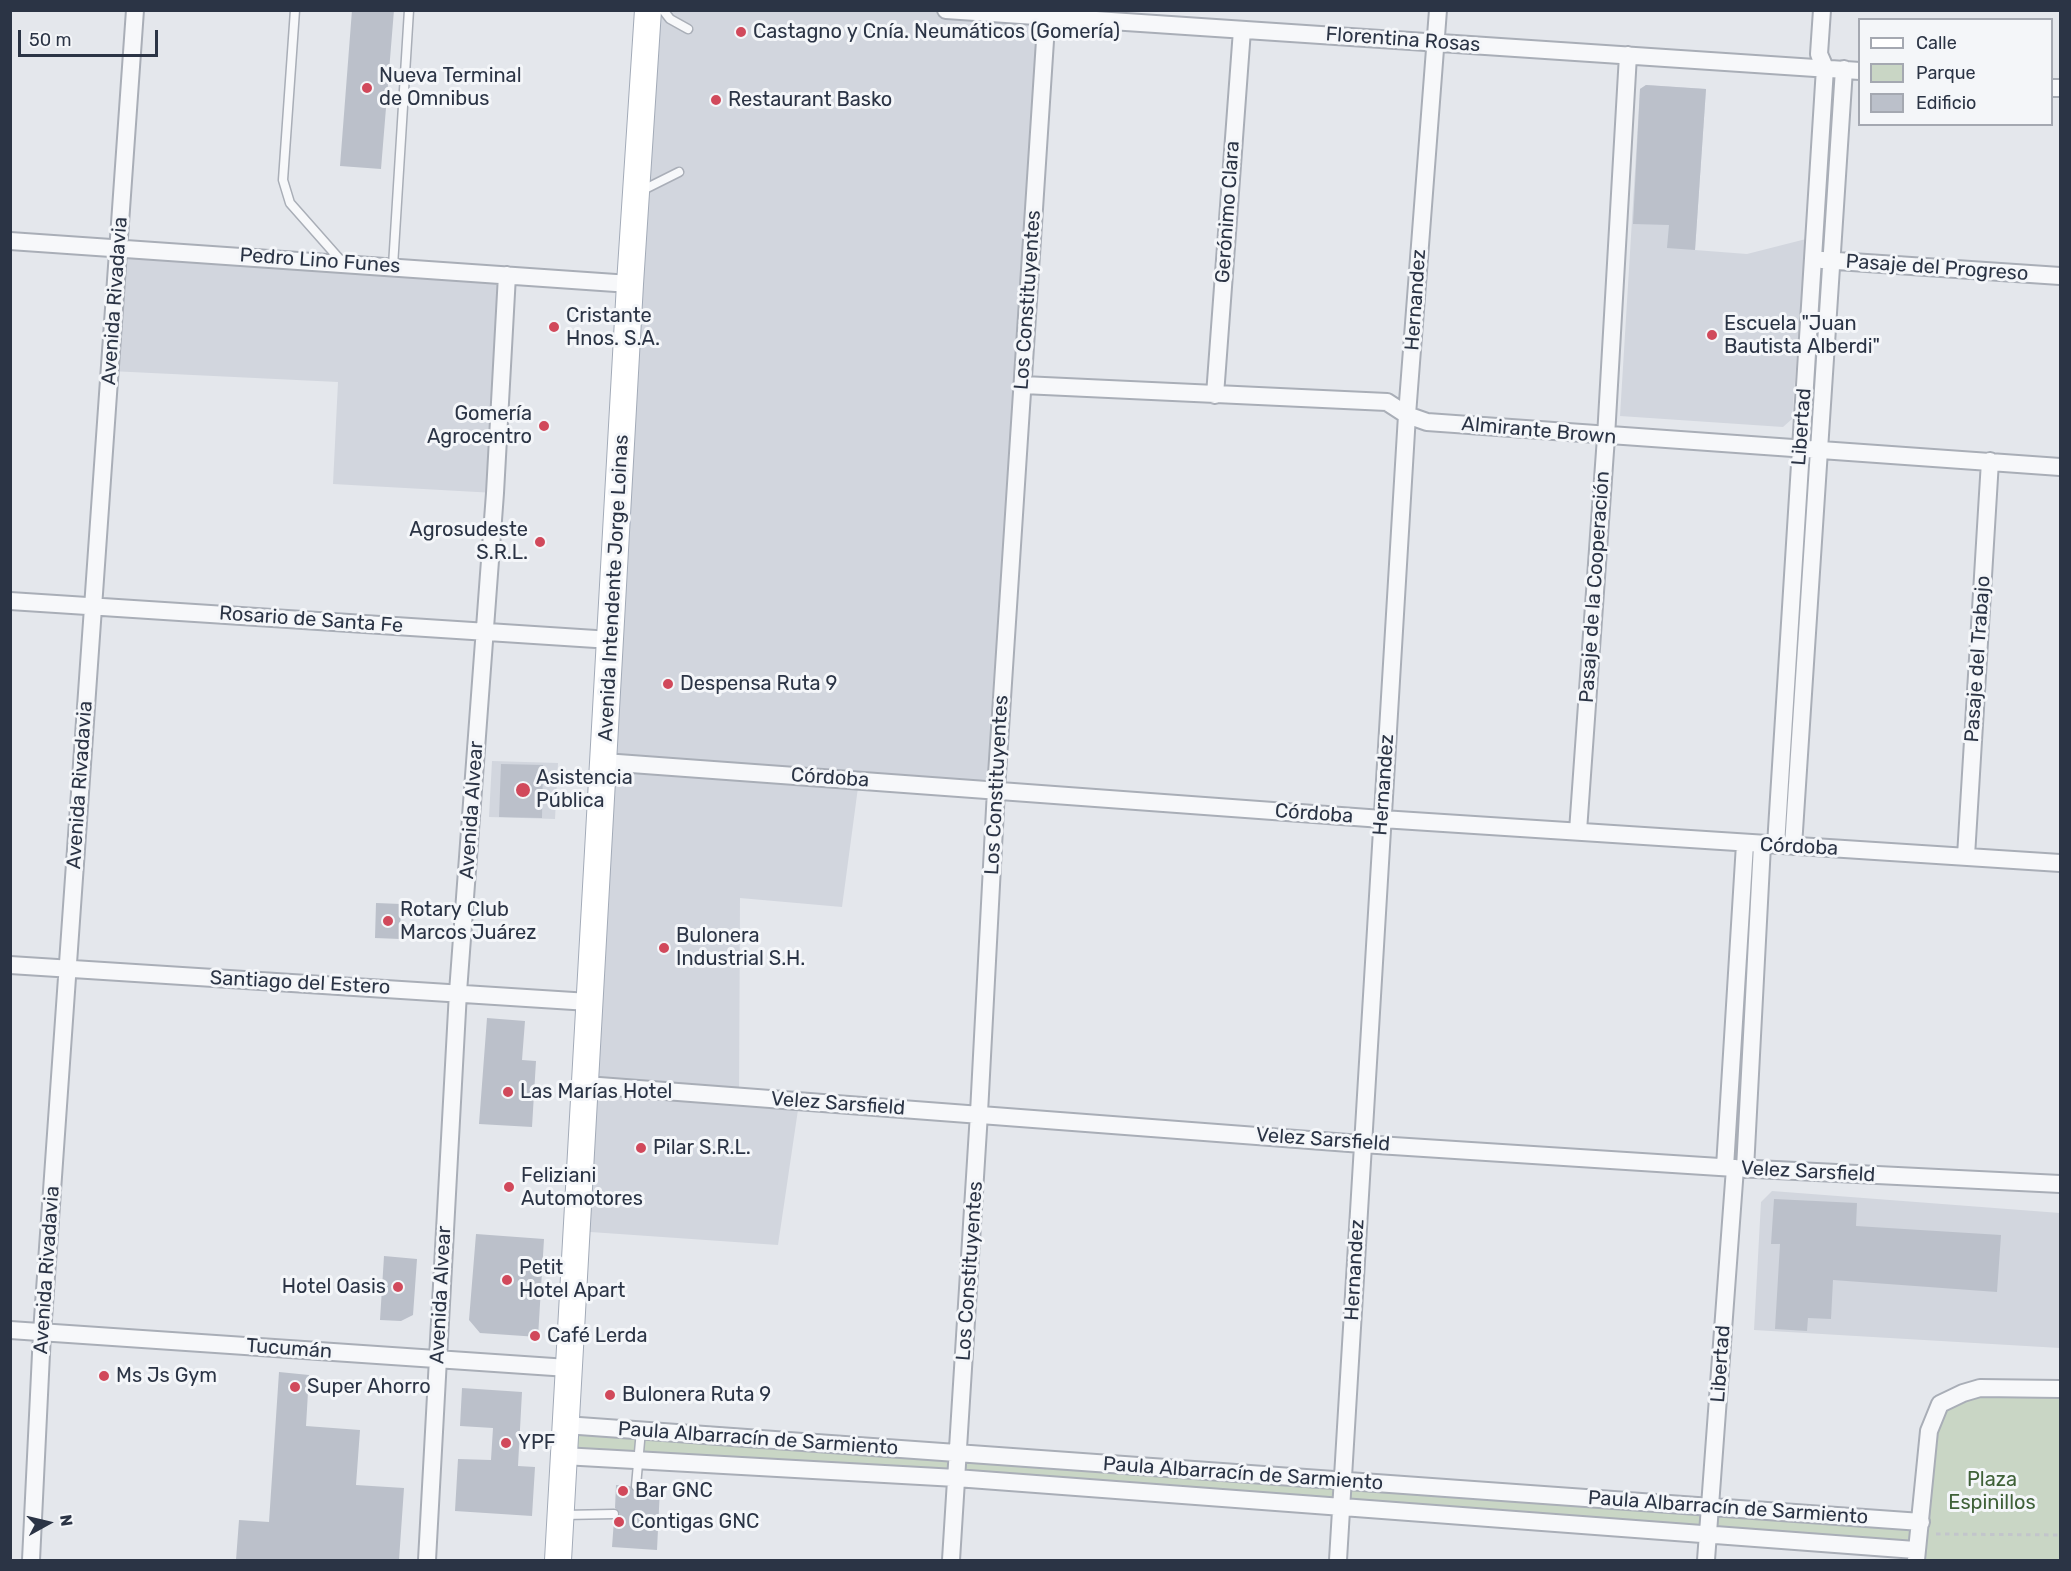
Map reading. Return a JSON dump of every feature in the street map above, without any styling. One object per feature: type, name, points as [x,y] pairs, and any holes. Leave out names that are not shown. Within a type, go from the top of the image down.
[{"type":"main road","name":"Avenida Intendente Jorge Loinas","points":[[558,1560],[630,284],[648,10]]},
{"type":"street","name":"Avenida Rivadavia","points":[[31,1560],[42,1332],[135,10]]},
{"type":"street","name":"Florentina Rosas","points":[[946,10],[1047,14],[1242,30],[1852,70]]},
{"type":"street","name":"Hernandez","points":[[1338,1560],[1407,415],[1438,10]]},
{"type":"street","name":"Libertad","points":[[1735,1168],[1777,845],[1817,451],[1823,260],[1825,68],[1819,54],[1822,10]]},
{"type":"street","name":"Los Constituyentes","points":[[951,1560],[979,1113],[996,790],[1047,14]]},
{"type":"street","name":"Gerónimo Clara","points":[[1215,395],[1242,30]]},
{"type":"street","name":"Pasaje de la Cooperación","points":[[1578,831],[1628,55]]},
{"type":"street","name":"Libertad","points":[[1777,845],[1800,450],[1823,260],[1852,70]]},
{"type":"street","name":"Pedro Lino Funes","points":[[10,241],[630,284]]},
{"type":"street","name":"Pasaje del Progreso","points":[[1823,260],[2061,276]]},
{"type":"street","name":"Avenida Alvear","points":[[427,1560],[458,993],[485,632],[507,275]]},
{"type":"street","name":"Almirante Brown","points":[[1023,385],[1387,402],[1407,415],[1427,422],[2061,467]]},
{"type":"street","name":"Pasaje del Trabajo","points":[[1966,856],[1990,461]]},
{"type":"street","name":"Rosario de Santa Fe","points":[[10,601],[611,640]]},
{"type":"street","name":"Córdoba","points":[[604,762],[1382,819],[2061,863]]},
{"type":"street","name":"Libertad","points":[[1706,1560],[1735,1168],[1745,844]]},
{"type":"street","name":"Santiago del Estero","points":[[10,965],[589,1002]]},
{"type":"street","name":"Velez Sarsfield","points":[[586,1085],[798,1103],[979,1113],[1362,1144],[1735,1168],[2061,1184]]},
{"type":"street","name":"Tucumán","points":[[10,1330],[568,1368]]},
{"type":"street","points":[[1918,1542],[1929,1431],[1940,1404],[1963,1392],[1980,1388],[2061,1389]]},
{"type":"street","name":"Paula Albarracín de Sarmiento","points":[[565,1425],[958,1455],[1711,1506],[1918,1542]]},
{"type":"street","name":"Paula Albarracín de Sarmiento","points":[[563,1456],[956,1478],[1708,1533],[1918,1542]]},
{"type":"lane","points":[[295,10],[283,180],[290,203],[343,263]]},
{"type":"lane","points":[[393,266],[409,10]]},
{"type":"lane","points":[[663,10],[670,19],[688,29]]},
{"type":"lane","points":[[636,194],[679,172]]},
{"type":"lane","points":[[636,1486],[641,1430]]},
{"type":"lane","points":[[561,1515],[614,1514]]},
{"type":"path","points":[[1918,1542],[2061,1535]]},
{"type":"shaded area","points":[[648,11],[1047,11],[996,790],[859,780],[842,907],[740,898],[739,1097],[799,1103],[778,1245],[576,1231]]},
{"type":"shaded area","name":"Escuela \"Juan Bautista Alberdi\"","points":[[1646,85],[1706,89],[1695,250],[1747,254],[1806,239],[1792,419],[1783,427],[1620,416],[1640,89]]},
{"type":"shaded area","points":[[120,248],[507,275],[495,493],[333,484],[338,382],[110,371]]},
{"type":"shaded area","name":"Asistencia Pública","points":[[492,761],[558,763],[555,819],[489,817]]},
{"type":"shaded area","points":[[1772,1191],[2060,1213],[2060,1348],[1754,1330],[1761,1202]]},
{"type":"green space","name":"Plaza Espinillos","points":[[2060,1389],[2060,1560],[1916,1560],[1915,1550],[563,1456],[565,1425],[1920,1522],[1940,1404],[1963,1393]]},
{"type":"building","name":"Nueva Terminal de Omnibus","points":[[352,10],[394,10],[381,169],[340,166]]},
{"type":"building","points":[[1646,85],[1706,89],[1695,250],[1667,248],[1669,225],[1633,224],[1640,89]]},
{"type":"building","name":"Asistencia Pública","points":[[501,764],[543,765],[542,818],[499,817]]},
{"type":"building","name":"Rotary Club Marcos Juárez","points":[[376,903],[401,904],[400,939],[375,938]]},
{"type":"building","name":"Las Marías Hotel","points":[[487,1018],[525,1021],[522,1060],[536,1061],[532,1127],[479,1124]]},
{"type":"building","points":[[1774,1199],[1857,1203],[1856,1226],[2001,1235],[1997,1292],[1833,1280],[1831,1319],[1808,1318],[1807,1331],[1775,1329],[1780,1244],[1771,1244]]},
{"type":"building","name":"Petit Hotel Apart","points":[[476,1234],[544,1239],[538,1337],[480,1333],[469,1320]]},
{"type":"building","name":"Hotel Oasis","points":[[384,1256],[417,1259],[413,1315],[401,1321],[380,1320]]},
{"type":"building","points":[[279,1372],[309,1375],[306,1426],[360,1430],[356,1485],[404,1488],[399,1560],[236,1560],[239,1520],[269,1522]]},
{"type":"building","name":"YPF","points":[[462,1388],[522,1392],[518,1466],[535,1467],[532,1516],[455,1511],[458,1459],[491,1460],[493,1428],[460,1426]]},
{"type":"building","points":[[616,1485],[630,1486],[636,1492],[642,1487],[660,1488],[657,1550],[612,1547],[614,1520],[620,1514],[615,1508]]},
{"type":"place","name":"Castagno y Cnía. Neumáticos (Gomería)","points":[[741,32]]},
{"type":"place","name":"Nueva Terminal de Omnibus","points":[[367,88]]},
{"type":"place","name":"Restaurant Basko","points":[[716,100]]},
{"type":"place","name":"Cristante Hnos. S.A.","points":[[554,327]]},
{"type":"place","name":"Escuela \"Juan Bautista Alberdi\"","points":[[1712,335]]},
{"type":"place","name":"Gomería Agrocentro","points":[[544,426]]},
{"type":"place","name":"Agrosudeste S.R.L.","points":[[540,542]]},
{"type":"place","name":"Despensa Ruta 9","points":[[668,684]]},
{"type":"place","name":"Asistencia Pública","points":[[523,790]]},
{"type":"place","name":"Rotary Club Marcos Juárez","points":[[388,921]]},
{"type":"place","name":"Bulonera Industrial S.H.","points":[[664,948]]},
{"type":"place","name":"Las Marías Hotel","points":[[508,1092]]},
{"type":"place","name":"Pilar S.R.L.","points":[[641,1148]]},
{"type":"place","name":"Feliziani Automotores","points":[[509,1187]]},
{"type":"place","name":"Petit Hotel Apart","points":[[507,1280]]},
{"type":"place","name":"Hotel Oasis","points":[[398,1287]]},
{"type":"place","name":"Café Lerda","points":[[535,1336]]},
{"type":"place","name":"Ms Js Gym","points":[[104,1376]]},
{"type":"place","name":"Super Ahorro","points":[[295,1387]]},
{"type":"place","name":"Bulonera Ruta 9","points":[[610,1395]]},
{"type":"place","name":"YPF","points":[[506,1443]]},
{"type":"place","name":"Bar GNC","points":[[623,1491]]},
{"type":"place","name":"Contigas GNC","points":[[619,1522]]}]
